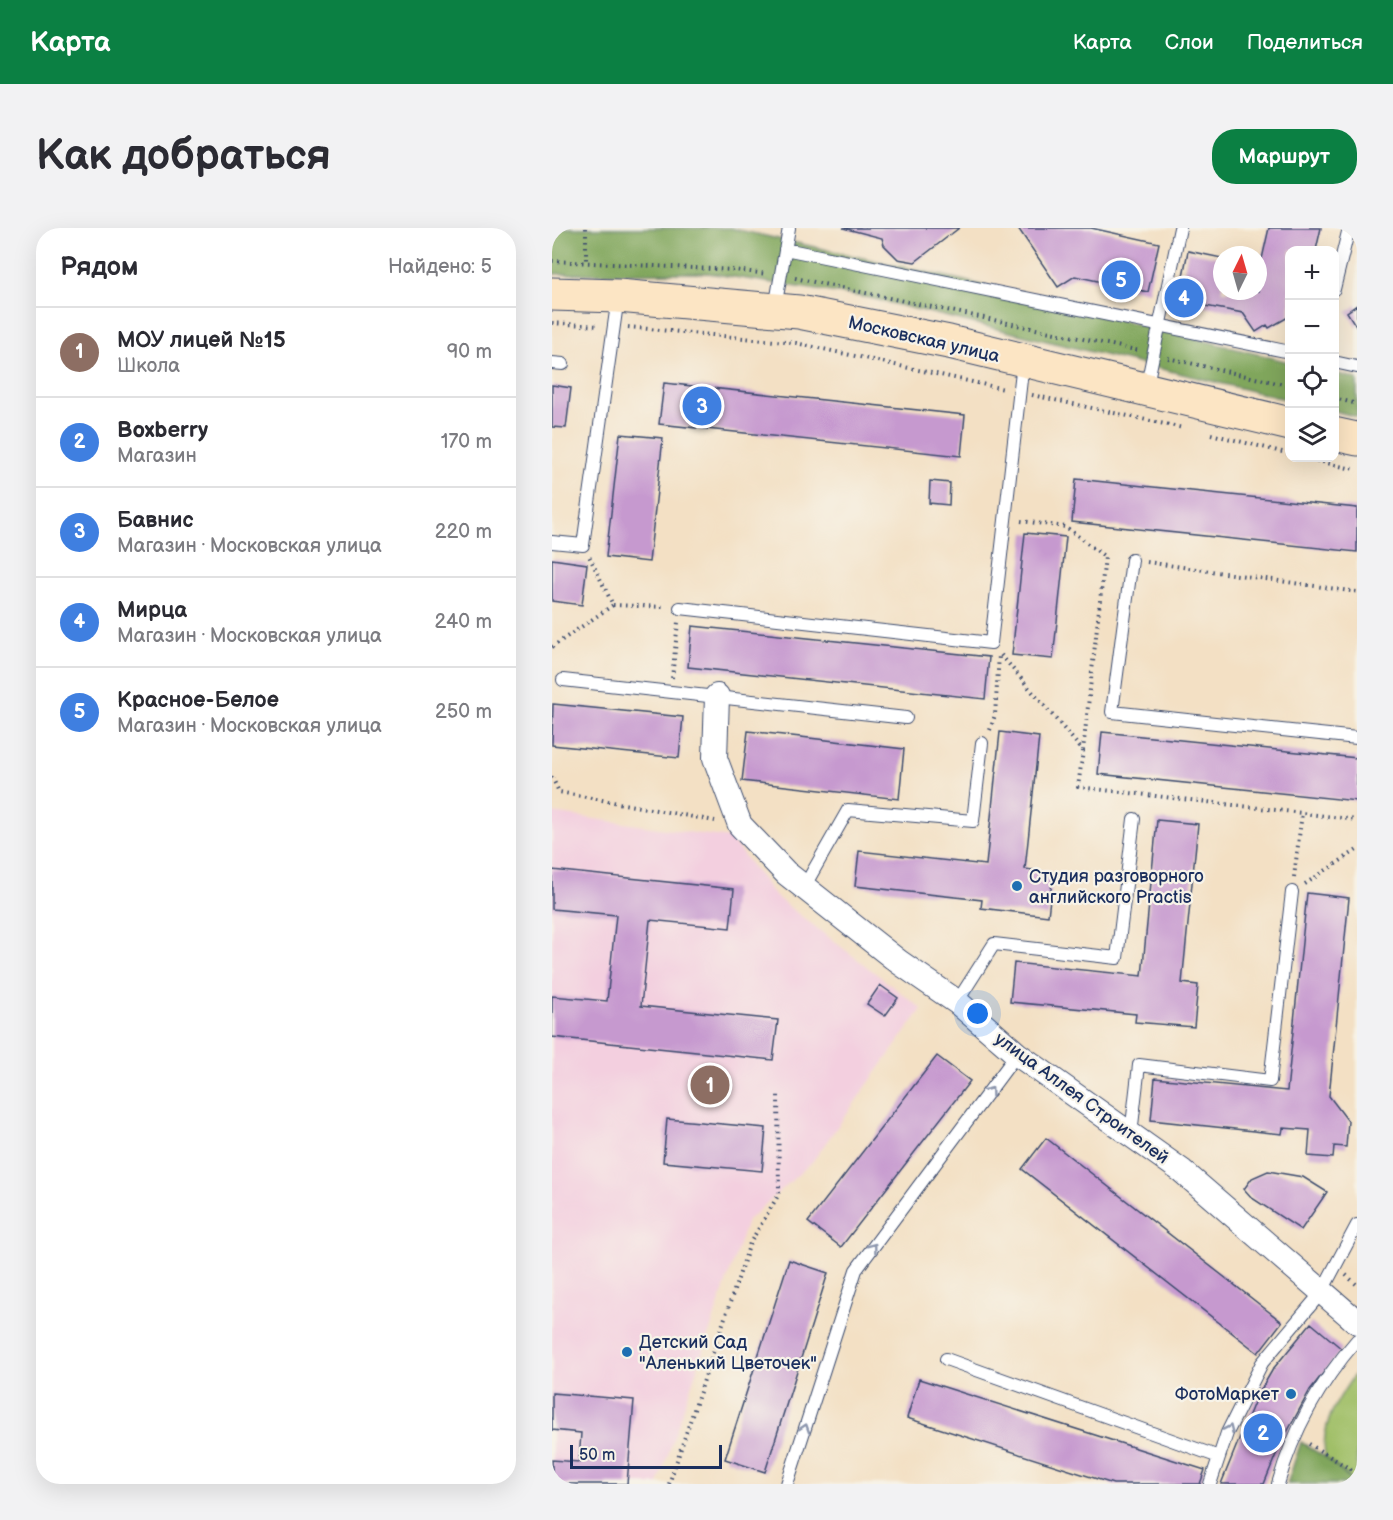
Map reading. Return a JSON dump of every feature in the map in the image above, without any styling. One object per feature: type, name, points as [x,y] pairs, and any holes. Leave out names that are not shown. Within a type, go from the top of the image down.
[{"type":"street","name":"Московская улица","points":[[552,294],[617,311],[774,309],[871,325],[1021,377],[1146,390],[1285,423]]},
{"type":"street","points":[[1339,435],[1357,439]]},
{"type":"street","name":"улица Аллея Строителей","points":[[717,696],[715,758],[740,825],[786,873],[899,962],[957,1002],[1017,1054],[1182,1171],[1357,1322]]},
{"type":"lane","points":[[774,309],[789,228]]},
{"type":"lane","points":[[1146,390],[1180,228]]},
{"type":"lane","points":[[1339,272],[1349,228]]},
{"type":"lane","points":[[785,249],[1285,351]]},
{"type":"lane","points":[[552,542],[583,545],[617,311]]},
{"type":"lane","points":[[1339,363],[1357,367]]},
{"type":"lane","points":[[680,608],[991,643],[1021,377]]},
{"type":"lane","points":[[1132,560],[1112,712],[1357,738]]},
{"type":"lane","points":[[564,680],[906,718]]},
{"type":"lane","points":[[804,887],[848,810],[973,821],[982,743]]},
{"type":"lane","points":[[957,1002],[994,944],[1117,958],[1134,819]]},
{"type":"lane","points":[[1131,1134],[1139,1065],[1270,1081],[1293,892]]},
{"type":"lane","points":[[787,1484],[856,1270],[1017,1054]]},
{"type":"lane","points":[[1210,1484],[1227,1433],[1262,1363],[1321,1293],[1357,1225]]},
{"type":"lane","points":[[1278,1484],[1295,1436],[1329,1376],[1357,1340]]},
{"type":"lane","points":[[946,1359],[1219,1457]]},
{"type":"path","points":[[552,261],[586,262],[586,228]]},
{"type":"path","points":[[552,323],[617,311],[796,343],[1021,377],[1187,429]]},
{"type":"path","points":[[1339,399],[1357,404]]},
{"type":"path","points":[[1209,434],[1285,453]]},
{"type":"path","points":[[1322,462],[1357,470]]},
{"type":"path","points":[[1005,520],[1066,527],[1105,556],[1078,787],[1357,820]]},
{"type":"path","points":[[583,545],[613,605]]},
{"type":"path","points":[[1132,560],[1357,592]]},
{"type":"path","points":[[552,647],[613,605],[680,608],[671,691]]},
{"type":"path","points":[[991,643],[1083,751]]},
{"type":"path","points":[[993,726],[999,653]]},
{"type":"path","points":[[552,777],[559,792],[740,825]]},
{"type":"path","points":[[1293,892],[1302,813]]},
{"type":"path","points":[[1293,892],[1357,850]]},
{"type":"path","points":[[669,1484],[750,1243],[779,1194],[778,1092]]},
{"type":"path","points":[[1295,1436],[1357,1473]]},
{"type":"shaded area","points":[[552,813],[730,838],[775,896],[922,1009],[812,1162],[747,1221],[658,1484],[552,1484]]},
{"type":"green space","points":[[552,228],[730,228],[965,281],[1285,361],[1285,399],[870,298],[708,273],[552,274]]},
{"type":"green space","points":[[1339,374],[1357,379],[1357,417],[1339,412]]},
{"type":"green space","points":[[1356,1372],[1357,1484],[1325,1457],[1324,1445],[1332,1412]]},
{"type":"green space","points":[[1301,1442],[1325,1457],[1355,1484],[1287,1484]]},
{"type":"building","points":[[843,228],[959,228],[915,262],[898,259],[884,245],[882,238]]},
{"type":"building","points":[[1018,228],[1091,228],[1159,243],[1148,292],[1075,276],[1058,287]]},
{"type":"building","points":[[1269,228],[1321,228],[1317,246],[1285,246],[1285,319],[1269,328],[1267,325],[1256,332],[1243,313],[1178,301],[1188,251],[1213,256],[1213,300],[1267,300],[1267,246],[1265,246]]},
{"type":"building","points":[[1357,305],[1357,328],[1347,312]]},
{"type":"building","points":[[664,383],[965,415],[961,456],[659,424]]},
{"type":"building","points":[[552,385],[571,388],[566,428],[552,427]]},
{"type":"building","points":[[620,434],[663,438],[649,562],[606,557]]},
{"type":"building","points":[[1076,479],[1357,508],[1357,552],[1072,522]]},
{"type":"building","points":[[930,481],[950,483],[949,505],[929,503]]},
{"type":"building","points":[[1025,533],[1066,537],[1053,659],[1012,655]]},
{"type":"building","points":[[552,559],[587,564],[582,605],[552,601]]},
{"type":"building","points":[[692,626],[989,657],[985,699],[688,667]]},
{"type":"building","points":[[553,704],[683,717],[679,758],[552,745]]},
{"type":"building","points":[[748,731],[904,749],[899,799],[742,781]]},
{"type":"building","points":[[1000,732],[1039,737],[1025,869],[1053,873],[1048,916],[981,908],[982,900],[855,886],[859,851],[986,865]]},
{"type":"building","points":[[1102,732],[1357,758],[1357,801],[1098,774]]},
{"type":"building","points":[[1157,820],[1198,824],[1182,983],[1198,985],[1194,1027],[1135,1022],[1136,1014],[1010,1002],[1014,963],[1142,976]]},
{"type":"building","points":[[552,870],[734,889],[730,928],[650,920],[641,1006],[778,1020],[773,1060],[552,1037],[552,996],[607,1001],[616,915],[552,909]]},
{"type":"building","points":[[1307,893],[1349,898],[1329,1096],[1348,1121],[1346,1147],[1334,1146],[1333,1158],[1308,1156],[1310,1130],[1283,1128],[1282,1134],[1151,1120],[1155,1078],[1287,1091]]},
{"type":"building","points":[[880,985],[898,998],[885,1016],[867,1004]]},
{"type":"building","points":[[937,1056],[970,1081],[841,1247],[808,1222]]},
{"type":"building","points":[[667,1119],[766,1128],[762,1171],[663,1162]]},
{"type":"building","points":[[1046,1138],[1282,1322],[1258,1353],[1022,1169]]},
{"type":"building","points":[[1268,1171],[1303,1177],[1327,1192],[1301,1230],[1252,1198],[1244,1189],[1252,1178]]},
{"type":"building","points":[[789,1260],[828,1273],[765,1472],[725,1459]]},
{"type":"building","points":[[1311,1323],[1342,1349],[1310,1390],[1279,1447],[1264,1484],[1221,1484],[1255,1400],[1273,1369]]},
{"type":"building","points":[[919,1379],[1205,1470],[1200,1484],[1113,1484],[907,1418]]},
{"type":"building","points":[[552,1393],[634,1400],[627,1484],[552,1484],[552,1460],[579,1462],[581,1433],[552,1430]]},
{"type":"place","name":"Красное-Белое","points":[[1121,280]]},
{"type":"place","name":"Мирца","points":[[1184,298]]},
{"type":"place","name":"Бавнис","points":[[702,406]]},
{"type":"place","name":"Студия разговорного английского Practis","points":[[1017,886]]},
{"type":"place","name":"МОУ лицей №15","points":[[710,1085]]},
{"type":"place","name":"Детский Сад \"Аленький Цветочек\"","points":[[627,1352]]},
{"type":"place","name":"ФотоМаркет","points":[[1291,1394]]},
{"type":"place","name":"Boxberry","points":[[1263,1433]]}]
